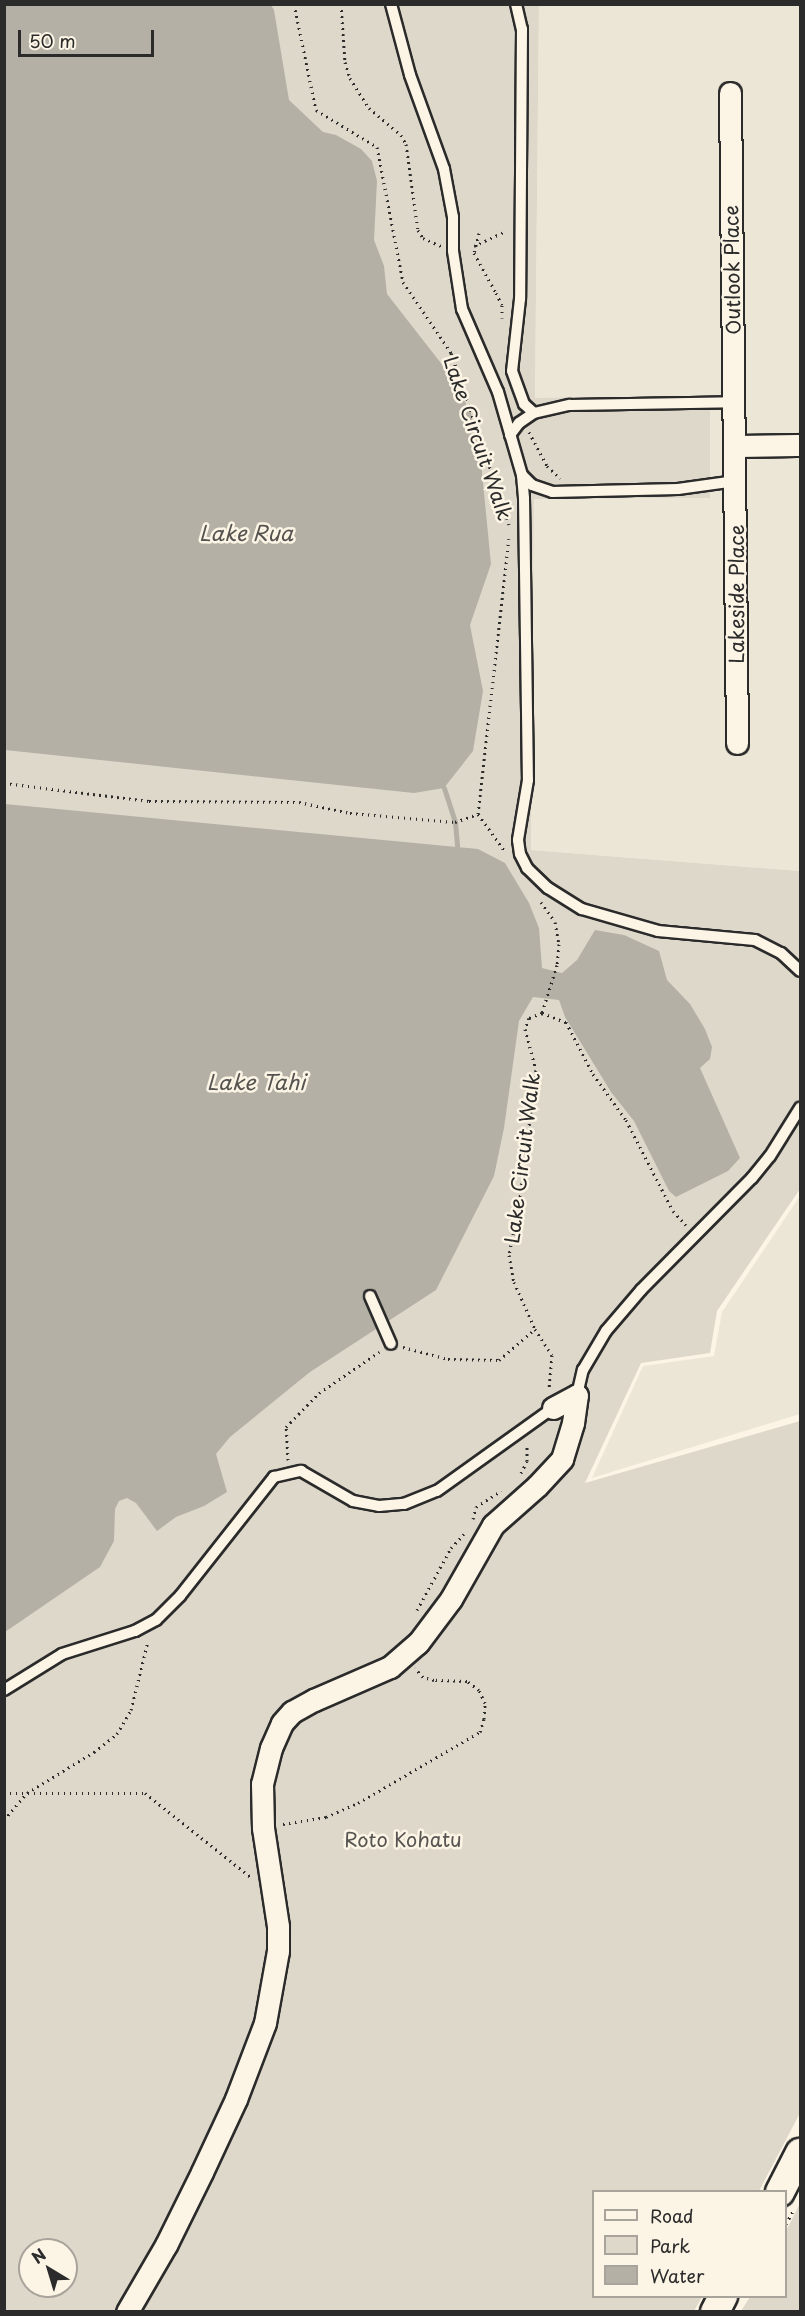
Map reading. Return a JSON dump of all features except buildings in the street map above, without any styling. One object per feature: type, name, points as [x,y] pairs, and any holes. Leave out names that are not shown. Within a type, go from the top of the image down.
[{"type":"street","name":"Outlook Place","points":[[730,93],[735,446]]},
{"type":"street","points":[[735,446],[801,445]]},
{"type":"street","name":"Lakeside Place","points":[[735,446],[737,743]]},
{"type":"street","points":[[553,1408],[577,1395]]},
{"type":"street","points":[[127,2312],[166,2245],[202,2172],[236,2098],[265,2023],[278,1951],[278,1926],[271,1894],[263,1828],[262,1784],[271,1748],[282,1723],[292,1712],[314,1700],[390,1667],[418,1643],[451,1599],[493,1525],[537,1486],[561,1459],[573,1423],[577,1395]]},
{"type":"street","points":[[781,2190],[801,2153]]},
{"type":"street","points":[[715,2312],[722,2298]]},
{"type":"lane","points":[[391,4],[410,75],[444,169],[453,217],[453,251],[462,309],[487,363],[522,475],[525,525],[528,780],[518,840],[520,854],[527,868],[548,888],[582,909],[658,931],[755,940],[781,952],[801,971]]},
{"type":"lane","points":[[516,4],[522,29],[520,299],[512,371],[524,404],[534,413]]},
{"type":"lane","points":[[510,435],[519,423],[534,413],[570,405],[734,402]]},
{"type":"lane","points":[[522,475],[532,484],[552,492],[678,489],[735,481]]},
{"type":"lane","points":[[577,1395],[583,1370],[606,1331],[641,1290],[696,1236],[770,1156],[801,1108]]},
{"type":"lane","points":[[370,1296],[391,1344]]},
{"type":"lane","points":[[4,1689],[62,1654],[135,1631],[152,1622],[180,1596],[274,1477],[301,1471],[353,1502],[379,1506],[404,1504],[437,1491],[553,1408]]},
{"type":"path","name":"Lake Circuit Walk","points":[[294,4],[316,110],[377,147],[403,282],[451,353],[510,526]]},
{"type":"path","points":[[341,4],[345,62],[350,78],[377,117],[401,135],[406,144],[414,215],[423,238],[448,247]]},
{"type":"path","points":[[467,247],[474,246],[513,227]]},
{"type":"path","points":[[479,233],[474,246],[477,262],[502,305],[502,322]]},
{"type":"path","points":[[535,439],[552,472],[568,480]]},
{"type":"path","name":"Lake Circuit Walk","points":[[478,814],[509,538]]},
{"type":"path","points":[[4,783],[149,801],[299,802],[350,813],[455,822],[478,814],[509,857]]},
{"type":"path","name":"Lake Circuit Walk","points":[[537,896],[555,922],[559,944],[557,965],[542,1013],[529,1018],[525,1029],[536,1070],[520,1198],[510,1255],[514,1282],[535,1329],[552,1355],[549,1398],[553,1408]]},
{"type":"path","points":[[542,1013],[566,1022],[593,1074],[626,1120],[673,1211],[696,1236]]},
{"type":"path","points":[[289,1473],[286,1427],[320,1393],[391,1344],[448,1359],[500,1360],[535,1329]]},
{"type":"path","points":[[4,1820],[27,1792],[94,1752],[117,1734],[131,1710],[152,1622]]},
{"type":"path","points":[[4,1794],[27,1792],[145,1793],[271,1894]]},
{"type":"shaded area","points":[[539,5],[800,5],[800,871],[531,850],[534,499],[710,498],[710,396],[535,399]]},
{"type":"shaded area","points":[[800,1196],[800,1414],[592,1478],[643,1366],[714,1356],[722,1312]]},
{"type":"green space","name":"Roto Kohatu","points":[[5,5],[539,5],[535,398],[710,396],[710,498],[534,499],[531,850],[800,871],[800,1189],[717,1311],[710,1353],[641,1363],[585,1483],[800,1421],[800,2113],[760,2190],[592,2190],[592,2298],[701,2298],[694,2311],[5,2312]]},
{"type":"green space","points":[[800,2203],[800,2311],[741,2311],[749,2298],[787,2298],[787,2229]]},
{"type":"water","name":"Lake Rua","points":[[5,4],[271,5],[274,10],[289,100],[323,132],[336,135],[361,149],[372,161],[377,181],[374,240],[384,266],[387,294],[451,376],[471,413],[481,462],[491,564],[470,625],[483,691],[473,751],[444,788],[414,793],[5,750]]},
{"type":"water","name":"Lake Tahi","points":[[5,804],[478,849],[505,863],[529,903],[539,928],[542,968],[562,973],[577,960],[595,930],[624,935],[659,951],[667,980],[690,1004],[705,1029],[712,1047],[710,1059],[700,1068],[740,1158],[728,1171],[676,1197],[669,1191],[634,1121],[611,1092],[565,1017],[559,1000],[533,997],[519,1021],[504,1128],[494,1176],[436,1290],[310,1372],[230,1437],[216,1454],[227,1492],[204,1506],[176,1517],[157,1531],[136,1503],[127,1498],[119,1501],[115,1509],[114,1541],[100,1567],[5,1632]]},
{"type":"waterway","points":[[444,788],[455,822],[457,846]]}]
